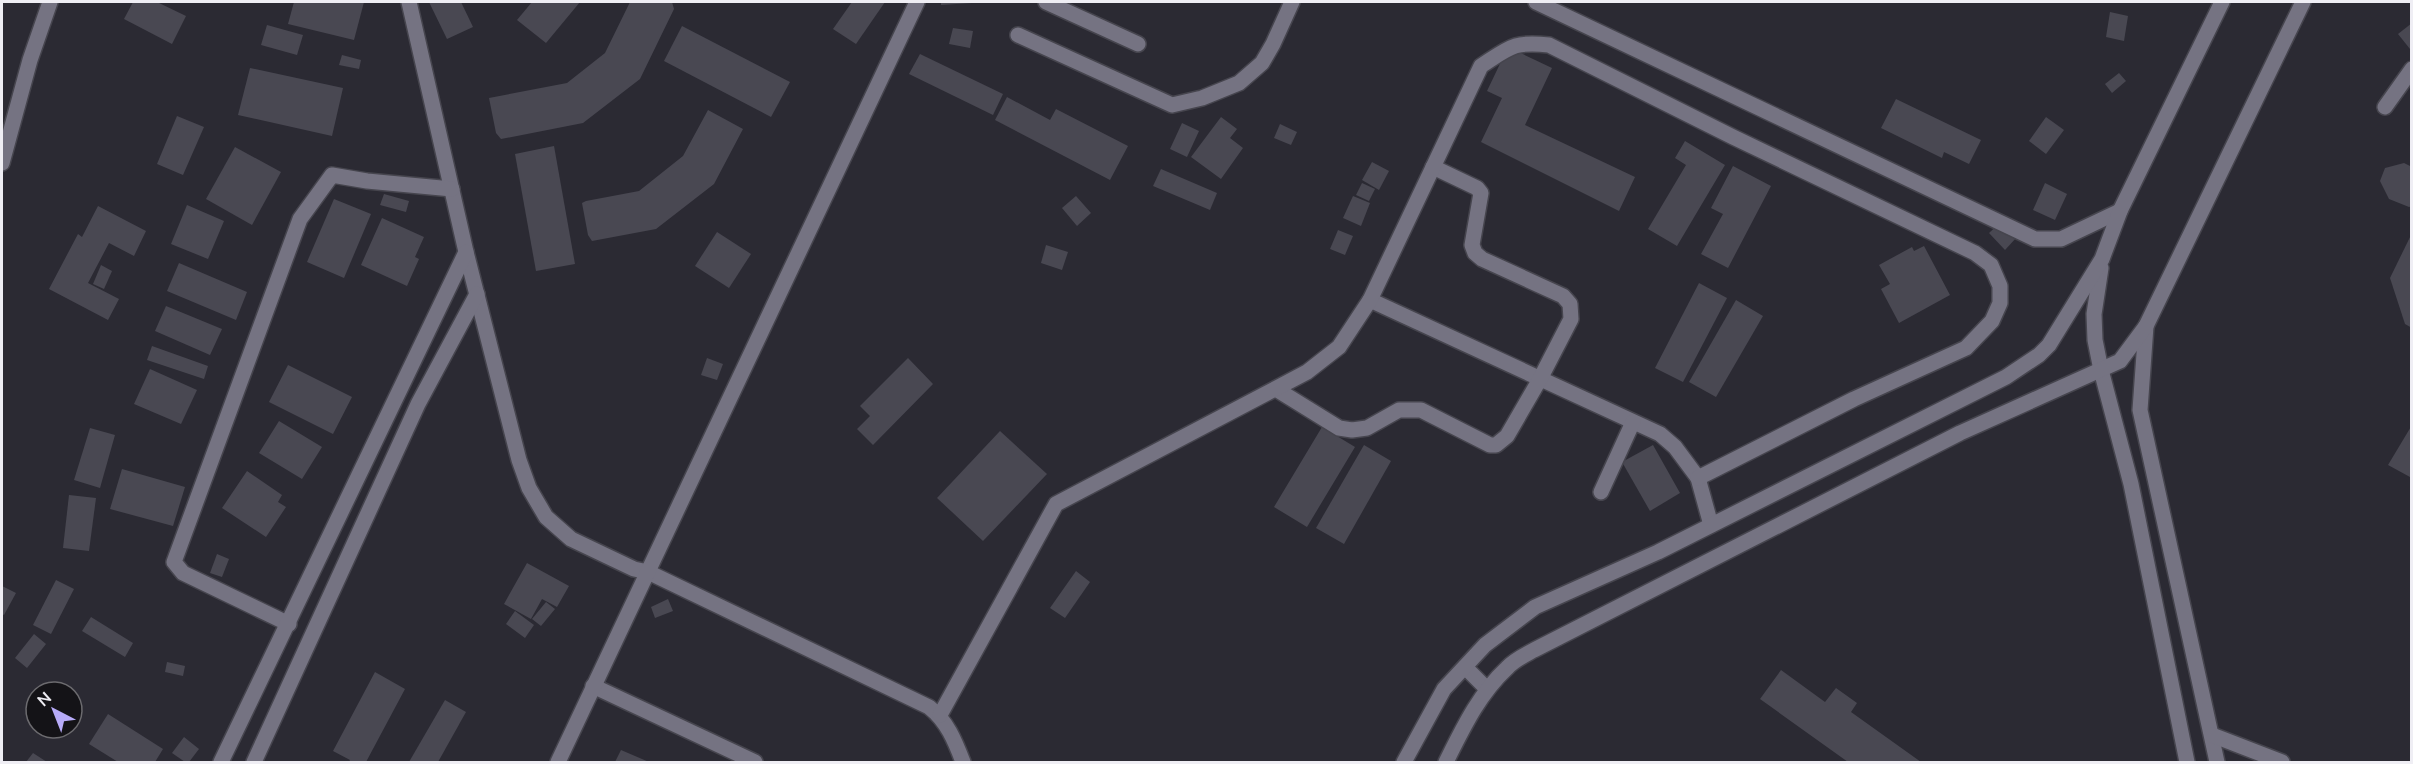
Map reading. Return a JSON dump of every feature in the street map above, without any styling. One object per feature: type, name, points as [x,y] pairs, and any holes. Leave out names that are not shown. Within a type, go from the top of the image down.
[{"type":"street","points":[[2,164],[30,60],[50,2]]},
{"type":"street","points":[[409,2],[477,294],[529,488],[546,517],[571,539],[634,570],[648,572],[929,706],[940,715],[952,735],[963,762]]},
{"type":"street","points":[[558,762],[917,2]]},
{"type":"street","points":[[1046,2],[1138,44]]},
{"type":"street","points":[[1017,35],[1172,105],[1202,98],[1239,82],[1262,63],[1274,44],[1292,2]]},
{"type":"street","points":[[1536,2],[2035,239],[2061,239],[2120,210]]},
{"type":"street","points":[[1404,762],[1444,689],[1485,645],[1535,607],[1658,552],[2006,377],[2039,355],[2057,335],[2102,259],[2120,210],[2222,2]]},
{"type":"street","points":[[1446,762],[1469,716],[1487,689],[1508,666],[1534,650],[1960,433],[2121,361],[2146,326],[2303,2]]},
{"type":"street","points":[[940,715],[1056,504],[1307,372],[1339,347],[1370,300],[1481,66],[1507,49],[1526,42],[1549,45],[1733,137],[1975,253],[1991,265],[2000,286],[2000,303],[1992,321],[1966,348],[1854,399],[1698,478]]},
{"type":"street","points":[[2385,107],[2412,69]]},
{"type":"street","points":[[1276,389],[1340,428],[1352,430],[1367,428],[1399,410],[1421,410],[1490,445],[1496,445],[1506,436],[1540,379],[1571,319],[1570,304],[1563,296],[1482,259],[1474,253],[1472,245],[1481,193],[1477,188],[1433,167]]},
{"type":"street","points":[[289,624],[183,573],[174,562],[222,427],[252,357],[300,219],[332,175],[367,181],[452,189]]},
{"type":"street","points":[[221,762],[466,252]]},
{"type":"street","points":[[2102,259],[2094,314],[2095,340],[2132,484],[2187,762]]},
{"type":"street","points":[[254,762],[417,404],[477,294]]},
{"type":"street","points":[[1370,300],[1660,434],[1675,447],[1698,478],[1711,525]]},
{"type":"street","points":[[2146,326],[2140,410],[2217,762]]},
{"type":"street","points":[[1601,492],[1633,422]]},
{"type":"street","points":[[1465,667],[1487,689]]},
{"type":"street","points":[[593,686],[755,762]]},
{"type":"street","points":[[2212,735],[2283,762]]},
{"type":"building","points":[[133,2],[157,2],[186,16],[172,44],[124,19]]},
{"type":"building","points":[[294,2],[364,2],[354,40],[288,24]]},
{"type":"building","points":[[429,2],[461,2],[473,27],[447,39]]},
{"type":"building","points":[[532,2],[580,2],[546,43],[517,20]]},
{"type":"building","points":[[630,2],[672,2],[674,9],[640,79],[583,123],[501,139],[496,133],[489,98],[567,83],[605,53]]},
{"type":"building","points":[[852,2],[885,2],[856,44],[833,29]]},
{"type":"building","points":[[941,2],[972,2],[972,3],[941,5]]},
{"type":"building","points":[[2110,12],[2128,16],[2124,41],[2106,37]]},
{"type":"building","points":[[2412,23],[2412,47],[2410,49],[2398,34]]},
{"type":"building","points":[[267,25],[303,35],[297,55],[261,45]]},
{"type":"building","points":[[682,26],[790,82],[771,117],[664,61]]},
{"type":"building","points":[[953,28],[973,31],[970,48],[949,44]]},
{"type":"building","points":[[1508,47],[1552,68],[1525,125],[1635,177],[1619,211],[1481,142],[1502,98],[1487,91]]},
{"type":"building","points":[[920,54],[1003,94],[993,115],[909,74]]},
{"type":"building","points":[[342,55],[361,60],[359,69],[339,65]]},
{"type":"building","points":[[250,68],[343,88],[332,136],[238,115]]},
{"type":"building","points":[[2119,73],[2126,81],[2112,93],[2105,84]]},
{"type":"building","points":[[1007,97],[1050,120],[1056,109],[1128,146],[1110,180],[995,120]]},
{"type":"building","points":[[1896,99],[1981,140],[1969,164],[1944,152],[1942,158],[1881,128]]},
{"type":"building","points":[[708,110],[743,129],[714,184],[656,229],[592,241],[588,235],[582,203],[639,191],[683,156]]},
{"type":"building","points":[[177,116],[204,127],[183,175],[157,164]]},
{"type":"building","points":[[1221,117],[1237,129],[1230,138],[1243,148],[1221,179],[1191,157]]},
{"type":"building","points":[[2046,117],[2064,130],[2046,154],[2029,141]]},
{"type":"building","points":[[1182,123],[1199,131],[1187,157],[1170,149]]},
{"type":"building","points":[[1280,124],[1297,132],[1291,145],[1274,138]]},
{"type":"building","points":[[1685,141],[1725,165],[1677,246],[1648,229],[1686,165],[1675,158]]},
{"type":"building","points":[[554,146],[575,264],[536,271],[515,154]]},
{"type":"building","points":[[235,147],[281,172],[252,225],[206,199]]},
{"type":"building","points":[[1372,162],[1389,171],[1379,190],[1362,180]]},
{"type":"building","points":[[2404,163],[2412,167],[2412,206],[2409,207],[2389,199],[2380,181],[2385,168]]},
{"type":"building","points":[[1733,166],[1771,186],[1728,268],[1701,254],[1723,214],[1711,208]]},
{"type":"building","points":[[1161,169],[1217,193],[1210,210],[1153,186]]},
{"type":"building","points":[[1362,183],[1375,189],[1369,201],[1356,195]]},
{"type":"building","points":[[2045,183],[2067,194],[2055,220],[2033,210]]},
{"type":"building","points":[[384,194],[409,201],[406,212],[380,205]]},
{"type":"building","points":[[1076,196],[1091,213],[1077,226],[1062,208]]},
{"type":"building","points":[[1353,196],[1370,203],[1361,226],[1343,218]]},
{"type":"building","points":[[334,199],[371,214],[344,278],[307,262]]},
{"type":"building","points":[[187,205],[224,221],[208,259],[171,244]]},
{"type":"building","points":[[98,206],[146,231],[134,256],[109,243],[88,283],[119,299],[108,320],[49,289],[78,234],[82,237]]},
{"type":"building","points":[[382,218],[424,237],[415,257],[419,259],[407,286],[361,265]]},
{"type":"building","points":[[2002,221],[2017,237],[2005,250],[1989,233]]},
{"type":"building","points":[[1338,230],[1353,236],[1345,255],[1330,249]]},
{"type":"building","points":[[717,232],[751,254],[729,288],[695,266]]},
{"type":"building","points":[[2412,233],[2412,328],[2405,324],[2390,278]]},
{"type":"building","points":[[1046,245],[1068,252],[1062,270],[1041,263]]},
{"type":"building","points":[[1924,246],[1950,295],[1899,323],[1881,289],[1890,284],[1879,265],[1912,247],[1914,251]]},
{"type":"building","points":[[179,263],[247,292],[236,320],[167,291]]},
{"type":"building","points":[[101,265],[112,271],[104,289],[93,284]]},
{"type":"building","points":[[1699,283],[1727,298],[1683,382],[1655,368]]},
{"type":"building","points":[[1736,300],[1763,316],[1716,397],[1689,382]]},
{"type":"building","points":[[166,306],[222,329],[210,355],[155,331]]},
{"type":"building","points":[[152,346],[208,366],[204,379],[147,360]]},
{"type":"building","points":[[707,358],[723,364],[717,380],[701,375]]},
{"type":"building","points":[[908,358],[933,384],[873,445],[857,429],[870,416],[860,406]]},
{"type":"building","points":[[288,365],[352,397],[333,434],[269,402]]},
{"type":"building","points":[[150,369],[197,390],[181,424],[134,404]]},
{"type":"building","points":[[279,421],[322,447],[302,479],[259,453]]},
{"type":"building","points":[[2412,425],[2412,473],[2410,477],[2388,465]]},
{"type":"building","points":[[1322,427],[1355,447],[1307,527],[1274,507]]},
{"type":"building","points":[[90,428],[115,435],[100,488],[74,480]]},
{"type":"building","points":[[1000,431],[1047,474],[983,541],[937,498]]},
{"type":"building","points":[[1364,445],[1391,461],[1344,544],[1316,528]]},
{"type":"building","points":[[1653,445],[1680,493],[1650,511],[1622,462]]},
{"type":"building","points":[[122,469],[185,487],[173,526],[110,509]]},
{"type":"building","points":[[247,471],[282,495],[278,502],[286,507],[266,537],[222,508]]},
{"type":"building","points":[[69,495],[96,498],[89,551],[63,548]]},
{"type":"building","points":[[217,554],[229,559],[222,577],[210,573]]},
{"type":"building","points":[[527,563],[569,586],[557,607],[542,599],[531,619],[504,604]]},
{"type":"building","points":[[1076,571],[1090,582],[1065,618],[1050,608]]},
{"type":"building","points":[[56,580],[74,589],[51,634],[33,625]]},
{"type":"building","points":[[2,586],[16,593],[4,615],[2,614]]},
{"type":"building","points":[[668,599],[673,611],[655,618],[651,607]]},
{"type":"building","points":[[546,602],[555,609],[541,626],[532,619]]},
{"type":"building","points":[[515,611],[534,625],[525,638],[506,624]]},
{"type":"building","points":[[91,617],[133,643],[125,657],[82,631]]},
{"type":"building","points":[[34,634],[46,644],[27,668],[15,658]]},
{"type":"building","points":[[167,662],[185,666],[183,676],[165,672]]},
{"type":"building","points":[[1781,670],[1825,702],[1836,688],[1857,703],[1851,712],[1921,762],[1848,762],[1760,699]]},
{"type":"building","points":[[375,672],[405,689],[366,762],[349,762],[350,760],[333,751]]},
{"type":"building","points":[[445,700],[466,712],[438,762],[409,762]]},
{"type":"building","points":[[108,714],[163,749],[155,762],[118,762],[89,744]]},
{"type":"building","points":[[184,737],[199,749],[189,762],[185,762],[172,753]]},
{"type":"building","points":[[621,750],[649,762],[615,762]]},
{"type":"building","points":[[33,753],[47,762],[26,762]]}]
